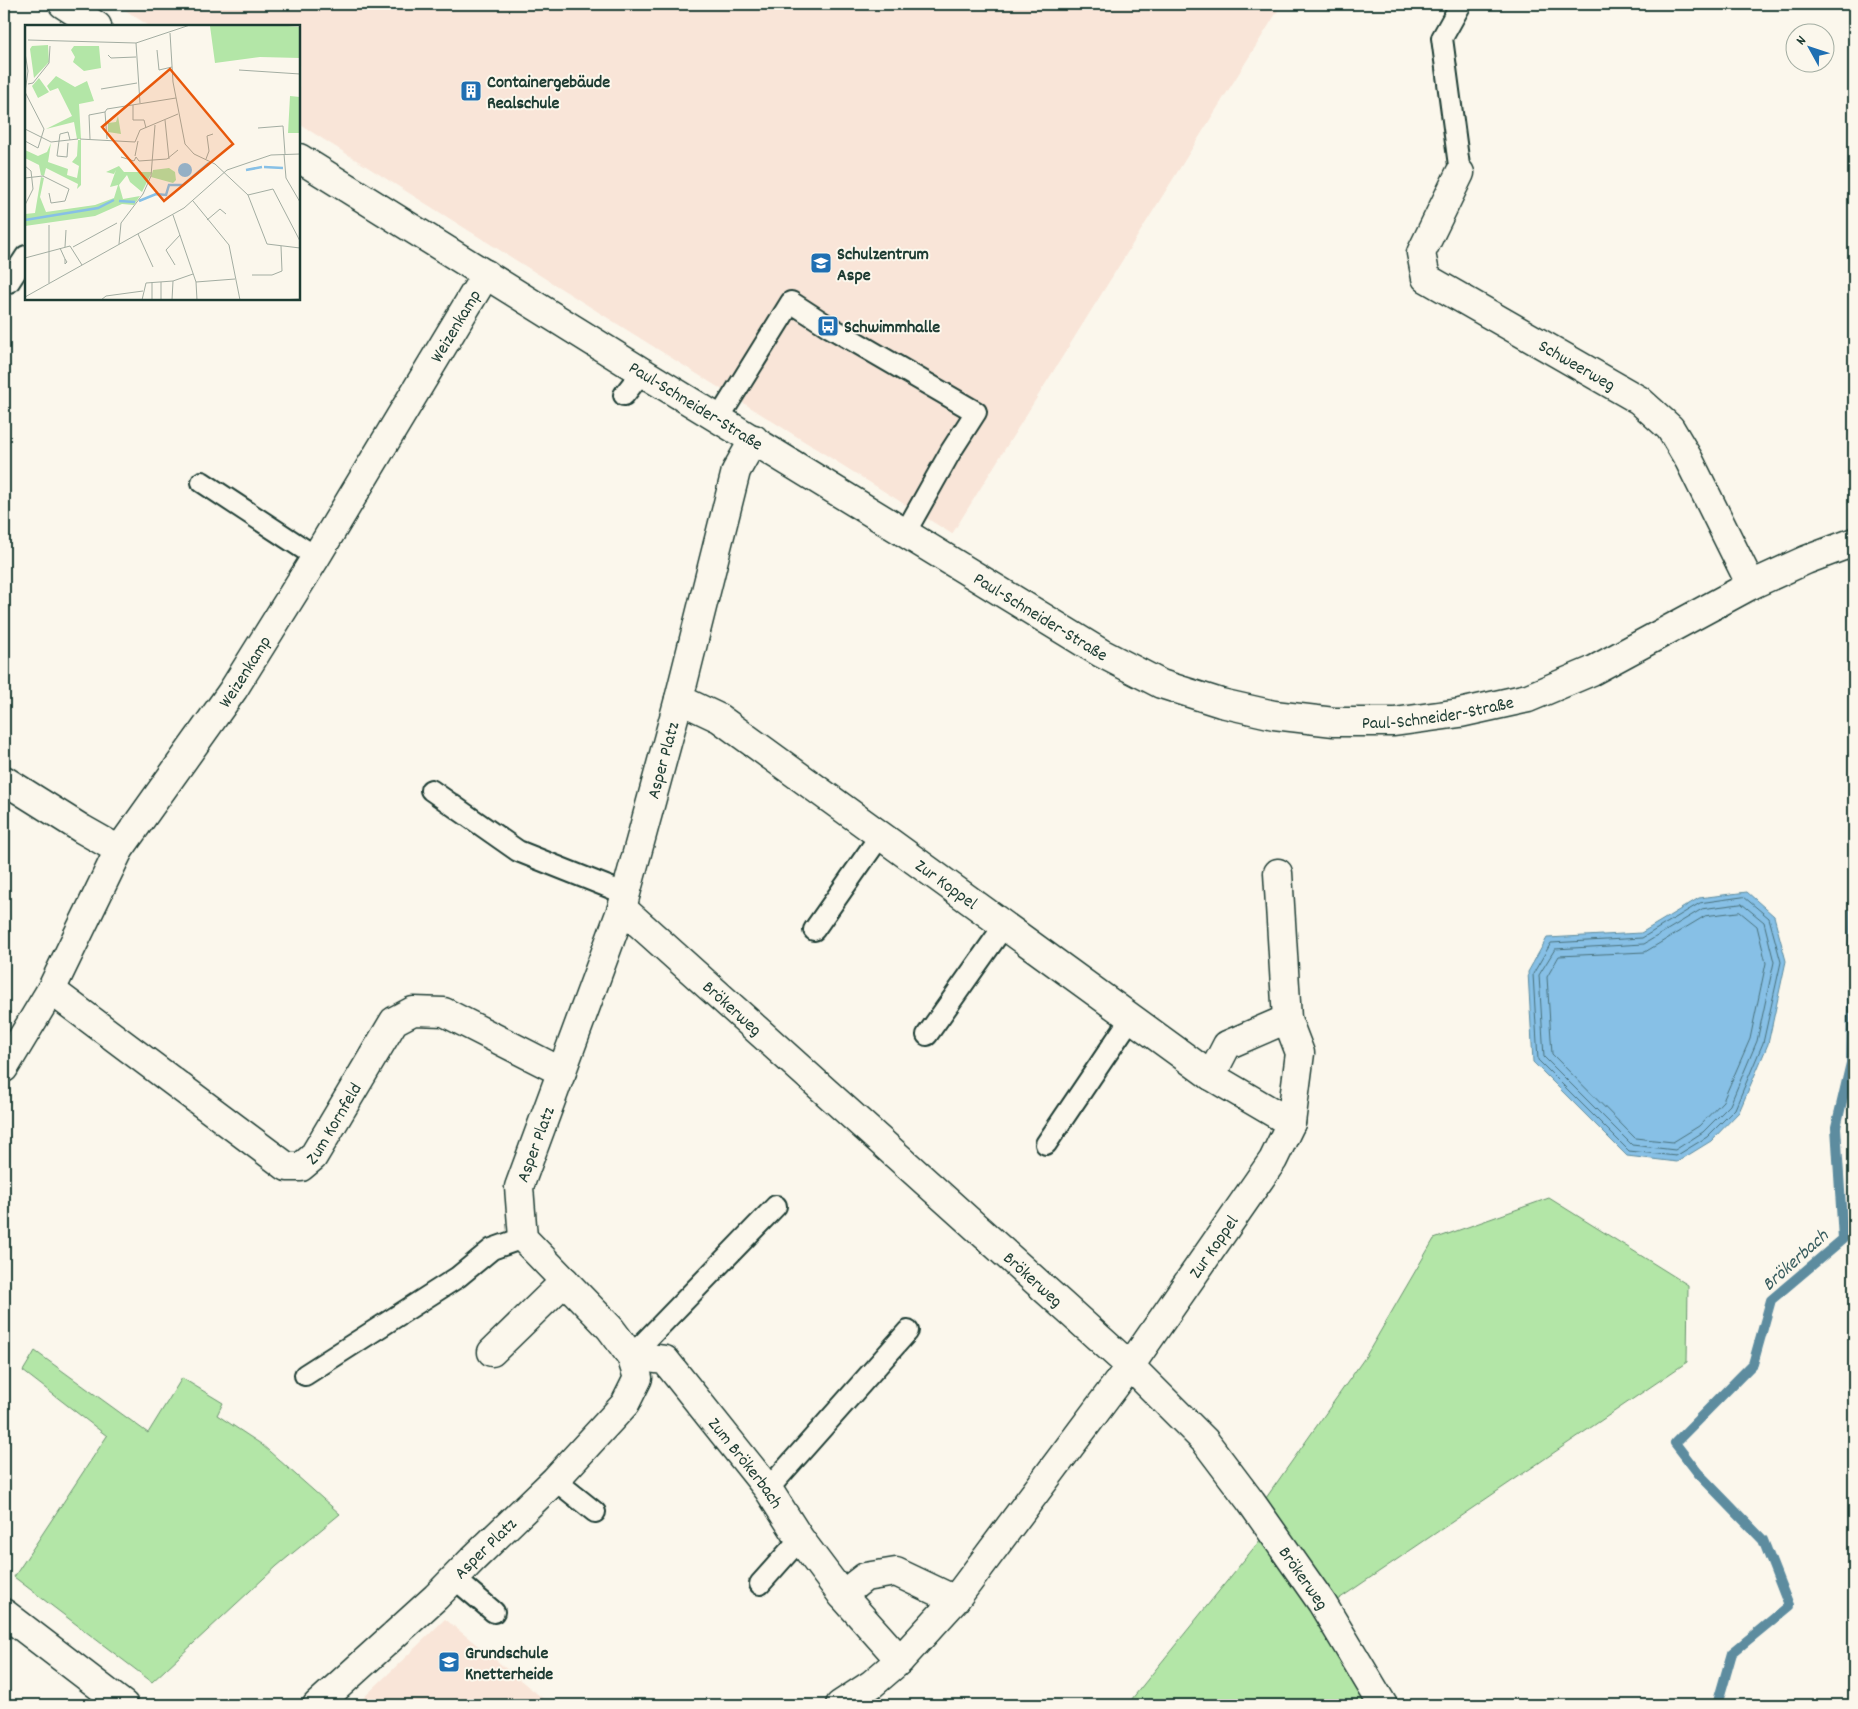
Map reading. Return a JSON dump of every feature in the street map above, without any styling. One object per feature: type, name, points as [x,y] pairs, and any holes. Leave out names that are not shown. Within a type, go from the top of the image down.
[{"type":"street","points":[[63,4],[95,25]]},
{"type":"street","name":"Paul-Schneider-Straße","points":[[300,159],[642,372],[1101,653],[1161,684],[1221,703],[1274,714],[1334,722],[1394,722],[1460,713],[1528,698],[1592,671],[1751,585],[1806,560],[1854,542]]},
{"type":"street","name":"Schweerweg","points":[[1460,173],[1421,252],[1426,278],[1639,400],[1664,422],[1670,428],[1689,460],[1751,585]]},
{"type":"street","name":"Weizenkamp","points":[[4,1068],[51,990],[119,850],[233,690],[316,558],[486,274]]},
{"type":"street","name":"Asper Platz","points":[[317,1705],[436,1597],[555,1480],[625,1404],[638,1378],[631,1356],[610,1328],[523,1238],[518,1187],[624,901],[679,699],[736,471],[754,439]]},
{"type":"street","name":"Zur Koppel","points":[[679,699],[719,718],[1210,1076],[1291,1123]]},
{"type":"street","points":[[8,783],[119,850]]},
{"type":"street","name":"Zur Koppel","points":[[1130,1366],[1274,1160],[1291,1123],[1300,1053],[1287,1019],[1278,873]]},
{"type":"street","name":"Brökerweg","points":[[624,901],[1130,1366],[1205,1441],[1251,1502],[1322,1603],[1383,1705]]},
{"type":"street","name":"Zum Kornfeld","points":[[51,990],[287,1167],[301,1166],[313,1158],[394,1021],[413,1011],[444,1012],[562,1072]]},
{"type":"street","points":[[1210,1076],[1227,1045],[1287,1019]]},
{"type":"street","points":[[492,1352],[565,1281]]},
{"type":"street","name":"Zum Brökerbach","points":[[631,1356],[665,1360],[768,1490],[800,1539],[842,1595],[900,1660]]},
{"type":"street","points":[[840,1705],[872,1684],[900,1660],[955,1600],[1130,1366]]},
{"type":"street","points":[[842,1595],[865,1577],[896,1572],[955,1600]]},
{"type":"street","points":[[4,1613],[124,1705]]},
{"type":"lane","points":[[1460,173],[1442,38],[1461,4]]},
{"type":"lane","points":[[9,282],[25,258]]},
{"type":"lane","points":[[719,418],[791,302],[828,326],[976,412],[951,451],[905,533]]},
{"type":"lane","points":[[624,396],[642,372]]},
{"type":"lane","points":[[202,482],[316,558]]},
{"type":"lane","points":[[431,790],[518,851],[624,901]]},
{"type":"lane","points":[[814,930],[880,836]]},
{"type":"lane","points":[[927,1035],[1004,926]]},
{"type":"lane","points":[[1046,1144],[1131,1018]]},
{"type":"lane","points":[[631,1356],[776,1206]]},
{"type":"lane","points":[[305,1375],[458,1277],[492,1249],[523,1238]]},
{"type":"lane","points":[[768,1490],[908,1330]]},
{"type":"lane","points":[[555,1480],[595,1512]]},
{"type":"lane","points":[[760,1584],[800,1539]]},
{"type":"lane","points":[[454,1578],[494,1612]]},
{"type":"shaded area","name":"Schulzentrum Aspe","points":[[116,4],[1282,4],[952,534],[300,125],[300,25],[148,25]]},
{"type":"shaded area","name":"Grundschule Knetterheide","points":[[445,1619],[551,1705],[356,1705]]},
{"type":"green space","points":[[1549,1198],[1688,1285],[1687,1362],[1333,1603],[1266,1498],[1366,1356],[1434,1239]]},
{"type":"green space","points":[[35,1351],[148,1433],[182,1378],[223,1403],[217,1415],[261,1444],[340,1514],[277,1566],[152,1682],[14,1577],[107,1436],[23,1371]]},
{"type":"green space","points":[[1265,1534],[1371,1705],[1127,1705]]},
{"type":"water","points":[[1747,892],[1774,916],[1786,961],[1768,1044],[1739,1112],[1711,1141],[1677,1162],[1627,1156],[1533,1062],[1528,972],[1547,938],[1641,933],[1699,898]]},
{"type":"waterway","name":"Brökerbach","points":[[1717,1705],[1732,1653],[1789,1606],[1763,1540],[1698,1473],[1675,1443],[1753,1364],[1771,1300],[1843,1239],[1836,1127],[1851,1063],[1854,888]]},
{"type":"place","name":"Containergebäude Realschule","points":[[471,91]]},
{"type":"place","name":"Schulzentrum Aspe","points":[[821,263]]},
{"type":"place","name":"Schwimmhalle","points":[[828,326]]},
{"type":"place","name":"Grundschule Knetterheide","points":[[449,1662]]}]
